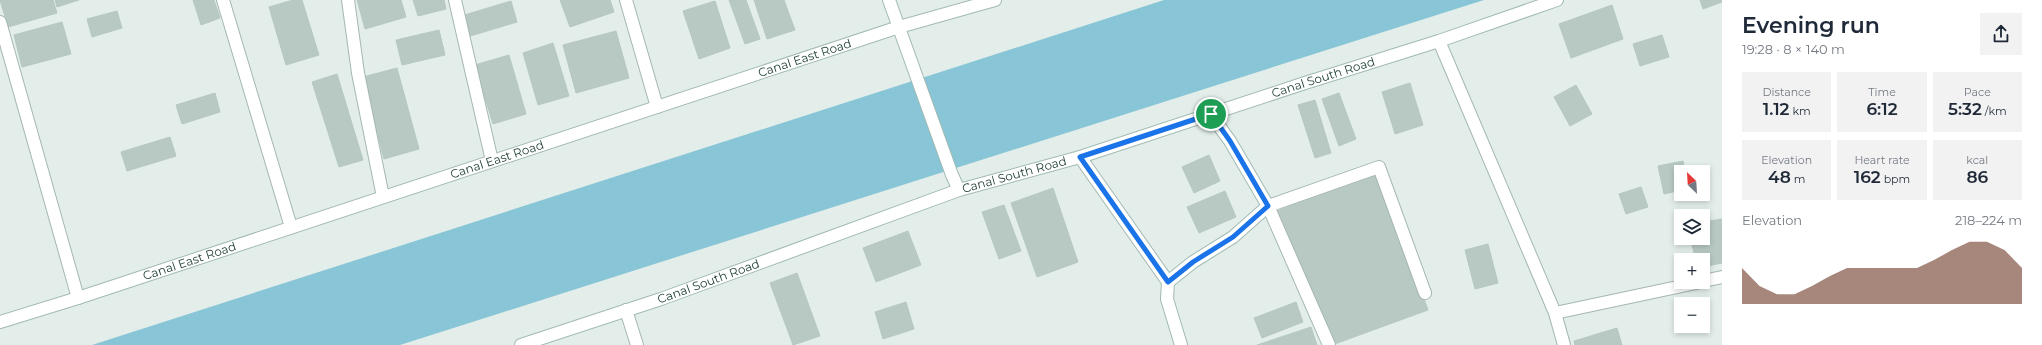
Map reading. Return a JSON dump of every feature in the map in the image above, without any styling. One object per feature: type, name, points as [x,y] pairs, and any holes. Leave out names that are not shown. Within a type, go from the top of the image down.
[{"type":"street","points":[[223,0],[291,227]]},
{"type":"street","points":[[348,0],[358,73],[383,197]]},
{"type":"street","points":[[455,0],[492,161]]},
{"type":"street","points":[[626,0],[657,107]]},
{"type":"street","points":[[889,0],[952,175],[959,190]]},
{"type":"street","name":"Canal East Road","points":[[0,322],[78,298],[899,27],[995,0]]},
{"type":"street","name":"Canal South Road","points":[[521,345],[790,253],[959,190],[1080,157],[1305,83],[1439,41],[1557,0]]},
{"type":"street","points":[[0,22],[78,298]]},
{"type":"street","points":[[1439,41],[1555,313],[1564,345]]},
{"type":"street","points":[[1211,114],[1230,141],[1268,206],[1329,345]]},
{"type":"street","points":[[1080,157],[1168,282],[1166,299],[1181,345]]},
{"type":"street","points":[[1168,282],[1193,262],[1233,237],[1268,206],[1378,167],[1425,293]]},
{"type":"street","points":[[1710,280],[1722,278]]},
{"type":"street","points":[[1555,313],[1674,288]]},
{"type":"street","points":[[626,310],[637,345]]},
{"type":"water","points":[[1164,0],[1484,0],[400,345],[92,345]]},
{"type":"building","points":[[0,0],[53,0],[57,13],[8,27]]},
{"type":"building","points":[[55,0],[79,0],[57,7]]},
{"type":"building","points":[[193,0],[214,0],[220,18],[201,25]]},
{"type":"building","points":[[293,0],[302,0],[319,55],[286,65],[269,7]]},
{"type":"building","points":[[357,0],[401,0],[406,17],[365,29]]},
{"type":"building","points":[[413,0],[444,0],[446,9],[418,16]]},
{"type":"building","points":[[560,0],[610,0],[614,12],[570,27]]},
{"type":"building","points":[[729,0],[746,0],[760,39],[745,44]]},
{"type":"building","points":[[754,0],[784,0],[795,30],[767,39]]},
{"type":"building","points":[[1700,0],[1722,0],[1722,2],[1703,9]]},
{"type":"building","points":[[511,1],[517,22],[467,37],[461,16]]},
{"type":"building","points":[[715,1],[730,48],[699,59],[683,11]]},
{"type":"building","points":[[1612,5],[1623,39],[1571,58],[1559,24]]},
{"type":"building","points":[[117,11],[122,28],[92,37],[87,19]]},
{"type":"building","points":[[62,22],[71,54],[22,67],[14,35]]},
{"type":"building","points":[[439,30],[445,55],[402,65],[396,40]]},
{"type":"building","points":[[616,31],[629,78],[576,93],[563,45]]},
{"type":"building","points":[[1662,35],[1669,57],[1640,66],[1633,44]]},
{"type":"building","points":[[553,43],[569,96],[538,105],[523,53]]},
{"type":"building","points":[[509,55],[526,114],[493,124],[475,65]]},
{"type":"building","points":[[397,68],[419,149],[384,159],[363,77]]},
{"type":"building","points":[[337,74],[363,160],[339,167],[312,82]]},
{"type":"building","points":[[1410,83],[1423,125],[1395,134],[1382,92]]},
{"type":"building","points":[[1576,85],[1592,114],[1570,126],[1554,97]]},
{"type":"building","points":[[215,93],[220,112],[182,124],[176,105]]},
{"type":"building","points":[[1339,93],[1356,139],[1339,146],[1322,99]]},
{"type":"building","points":[[1315,100],[1331,153],[1315,158],[1298,105]]},
{"type":"building","points":[[170,137],[176,156],[127,171],[121,152]]},
{"type":"building","points":[[1209,155],[1220,181],[1194,193],[1182,167]]},
{"type":"building","points":[[1683,161],[1684,165],[1674,165],[1674,192],[1664,194],[1658,166]]},
{"type":"building","points":[[1378,171],[1428,310],[1332,345],[1275,212]]},
{"type":"building","points":[[1641,187],[1648,207],[1626,214],[1619,194]]},
{"type":"building","points":[[1053,188],[1078,262],[1037,277],[1011,203]]},
{"type":"building","points":[[1225,191],[1236,217],[1199,233],[1187,207]]},
{"type":"building","points":[[1004,205],[1021,251],[999,259],[982,212]]},
{"type":"building","points":[[1722,219],[1722,263],[1710,266],[1710,253],[1694,253],[1692,245],[1710,245],[1710,221]]},
{"type":"building","points":[[908,231],[921,265],[876,282],[863,248]]},
{"type":"building","points":[[1488,244],[1498,283],[1475,289],[1465,250]]},
{"type":"building","points":[[797,273],[820,336],[793,345],[770,283]]},
{"type":"building","points":[[906,302],[914,329],[883,339],[875,312]]},
{"type":"building","points":[[1296,302],[1303,322],[1262,338],[1254,318]]},
{"type":"building","points":[[1311,327],[1317,345],[1257,345]]},
{"type":"building","points":[[1617,328],[1622,345],[1575,345],[1574,341]]},
{"type":"route","points":[[1211,114],[1230,141],[1268,206],[1233,237],[1193,262],[1168,282],[1080,157],[1211,114]]}]
